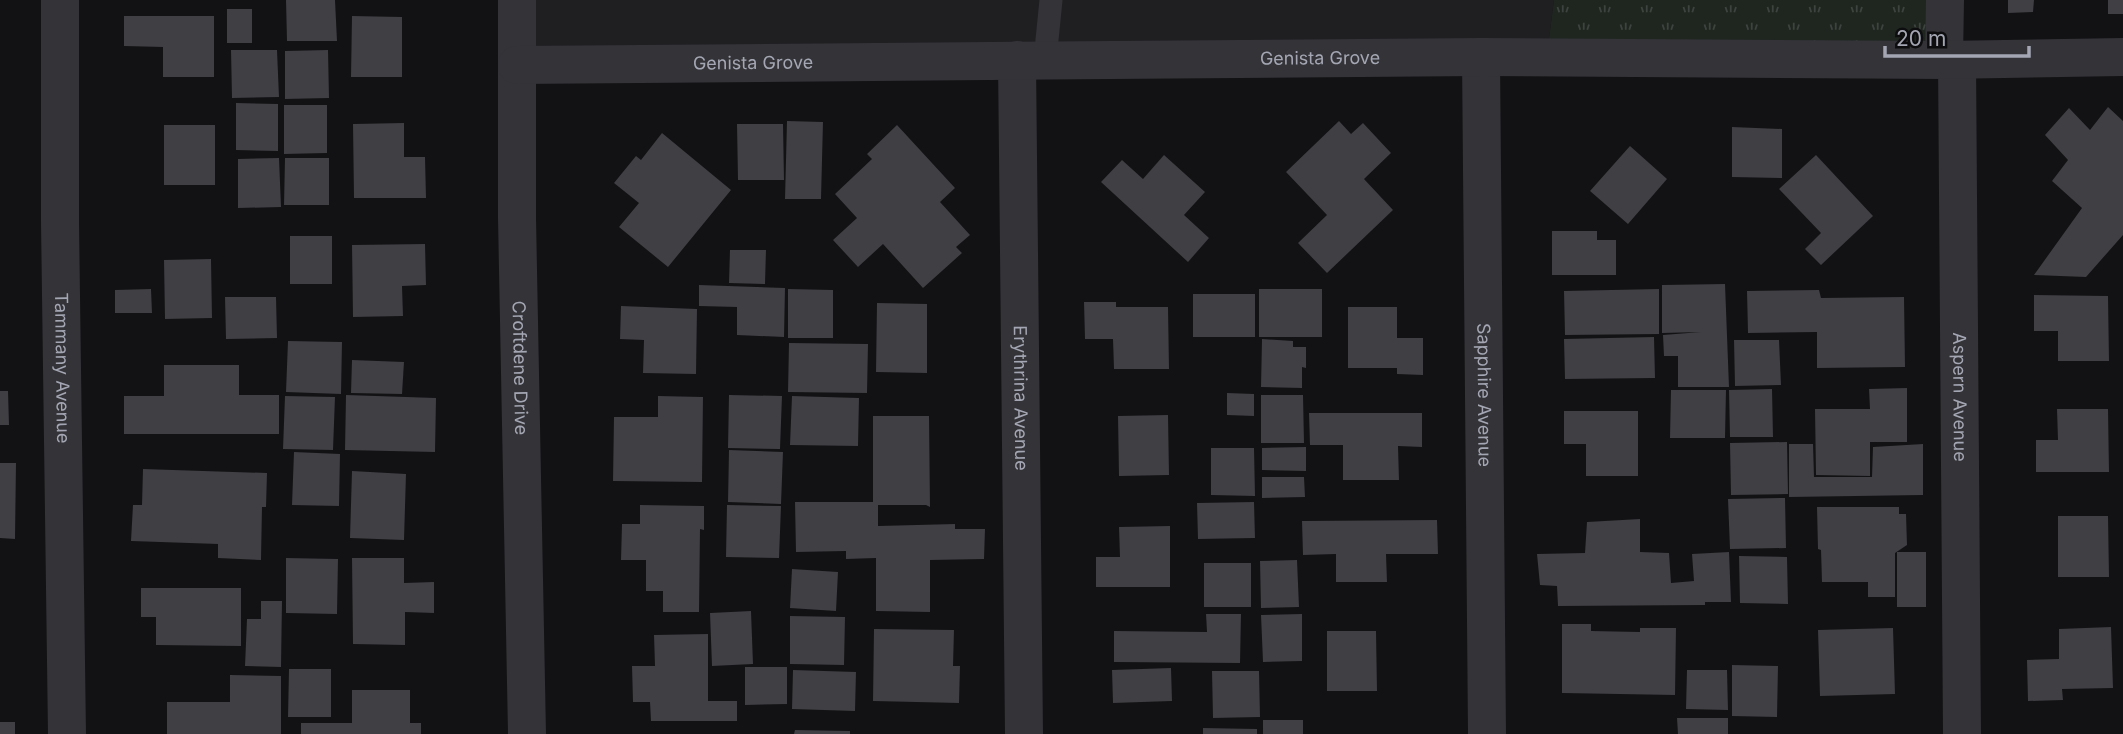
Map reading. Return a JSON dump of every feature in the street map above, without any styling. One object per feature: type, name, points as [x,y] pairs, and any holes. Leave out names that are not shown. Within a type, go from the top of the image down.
[{"type":"street","name":"Tammany Avenue","points":[[60,0],[60,222],[67,734]]},
{"type":"street","name":"Croftdene Drive","points":[[517,0],[517,218],[527,734]]},
{"type":"street","name":"Aspern Avenue","points":[[1945,0],[1951,60],[1962,734]]},
{"type":"street","name":"Genista Grove","points":[[517,65],[1481,57],[1951,60],[2123,57]]},
{"type":"street","name":"Sapphire Avenue","points":[[1481,57],[1487,734]]},
{"type":"street","name":"Erythrina Avenue","points":[[1024,734],[1031,60]]},
{"type":"lane","points":[[1031,60],[1051,0]]},
{"type":"shaded area","points":[[515,0],[1554,0],[1547,54],[515,65]]},
{"type":"green space","points":[[1554,0],[1948,0],[1946,59],[1547,54]]},
{"type":"building","points":[[286,0],[335,0],[337,41],[287,41]]},
{"type":"building","points":[[2008,0],[2034,0],[2033,12],[2008,13]]},
{"type":"building","points":[[2108,0],[2123,0],[2123,14],[2108,14]]},
{"type":"building","points":[[227,9],[252,9],[252,43],[227,43]]},
{"type":"building","points":[[124,16],[214,16],[214,77],[163,77],[163,47],[124,46]]},
{"type":"building","points":[[352,16],[402,17],[402,77],[351,77]]},
{"type":"building","points":[[231,50],[277,50],[279,97],[232,98]]},
{"type":"building","points":[[328,50],[329,98],[285,99],[285,51]]},
{"type":"building","points":[[236,103],[278,104],[278,151],[236,150]]},
{"type":"building","points":[[284,105],[327,105],[327,153],[284,154]]},
{"type":"building","points":[[2108,107],[2123,121],[2123,235],[2086,277],[2034,275],[2082,208],[2052,181],[2068,160],[2045,135],[2069,108],[2090,130]]},
{"type":"building","points":[[787,121],[823,122],[821,199],[785,199]]},
{"type":"building","points":[[1339,121],[1351,134],[1363,123],[1391,153],[1364,179],[1393,210],[1327,273],[1298,243],[1327,215],[1286,172]]},
{"type":"building","points":[[404,123],[404,157],[425,157],[426,198],[354,198],[353,124]]},
{"type":"building","points":[[737,124],[783,124],[784,180],[738,180]]},
{"type":"building","points":[[164,125],[215,125],[215,185],[164,185]]},
{"type":"building","points":[[897,125],[955,188],[940,202],[970,235],[956,247],[962,253],[923,288],[883,244],[858,267],[833,240],[857,218],[835,194],[872,159],[867,154]]},
{"type":"building","points":[[1732,127],[1782,129],[1782,178],[1732,177]]},
{"type":"building","points":[[662,133],[731,190],[668,267],[619,227],[639,203],[614,183],[636,156],[641,160]]},
{"type":"building","points":[[1630,146],[1667,179],[1628,224],[1590,191]]},
{"type":"building","points":[[1164,155],[1205,192],[1184,215],[1209,238],[1188,262],[1101,182],[1122,160],[1143,179]]},
{"type":"building","points":[[1816,155],[1873,216],[1821,265],[1805,249],[1821,233],[1779,189]]},
{"type":"building","points":[[279,158],[281,207],[238,208],[238,159]]},
{"type":"building","points":[[285,158],[329,158],[329,205],[284,205]]},
{"type":"building","points":[[1552,231],[1597,231],[1597,240],[1616,240],[1616,275],[1552,275]]},
{"type":"building","points":[[290,236],[332,236],[332,284],[290,284]]},
{"type":"building","points":[[425,244],[426,285],[402,286],[403,316],[353,317],[352,245]]},
{"type":"building","points":[[730,250],[766,250],[765,284],[729,283]]},
{"type":"building","points":[[211,259],[212,318],[165,319],[164,260]]},
{"type":"building","points":[[1725,284],[1729,387],[1678,387],[1678,356],[1664,356],[1663,335],[1701,332],[1662,333],[1662,285]]},
{"type":"building","points":[[699,285],[785,288],[784,337],[737,335],[737,307],[699,306]]},
{"type":"building","points":[[151,289],[152,313],[115,313],[115,290]]},
{"type":"building","points":[[788,289],[833,290],[833,338],[788,338]]},
{"type":"building","points":[[1259,289],[1322,289],[1322,337],[1259,337]]},
{"type":"building","points":[[1659,289],[1659,334],[1565,335],[1564,291]]},
{"type":"building","points":[[1819,290],[1821,298],[1904,297],[1905,367],[1817,368],[1817,332],[1748,333],[1747,291]]},
{"type":"building","points":[[1193,294],[1255,294],[1255,337],[1193,337]]},
{"type":"building","points":[[2034,295],[2108,296],[2109,361],[2058,361],[2058,331],[2034,331]]},
{"type":"building","points":[[225,297],[276,297],[277,338],[226,339]]},
{"type":"building","points":[[1084,302],[1116,302],[1116,307],[1168,307],[1169,369],[1114,369],[1113,339],[1085,339]]},
{"type":"building","points":[[877,303],[927,304],[927,373],[876,372]]},
{"type":"building","points":[[621,306],[697,309],[696,374],[643,373],[644,340],[620,339]]},
{"type":"building","points":[[1348,307],[1397,307],[1397,338],[1423,338],[1423,375],[1397,374],[1397,368],[1348,368]]},
{"type":"building","points":[[1654,337],[1655,378],[1565,379],[1564,339]]},
{"type":"building","points":[[1262,339],[1293,341],[1293,347],[1306,347],[1302,388],[1261,387]]},
{"type":"building","points":[[1734,340],[1779,340],[1781,385],[1735,386]]},
{"type":"building","points":[[288,341],[342,342],[341,394],[286,392]]},
{"type":"building","points":[[789,343],[868,344],[867,393],[788,392]]},
{"type":"building","points":[[352,360],[404,362],[402,394],[351,393]]},
{"type":"building","points":[[164,365],[239,365],[239,395],[279,395],[279,434],[124,434],[124,396],[164,396]]},
{"type":"building","points":[[1907,388],[1907,442],[1870,442],[1870,476],[1816,475],[1815,409],[1870,409],[1869,389]]},
{"type":"building","points":[[1772,389],[1773,437],[1730,437],[1729,390]]},
{"type":"building","points":[[1671,390],[1726,390],[1725,438],[1670,438]]},
{"type":"building","points":[[0,391],[8,391],[9,425],[0,425]]},
{"type":"building","points":[[1227,393],[1254,394],[1254,416],[1227,415]]},
{"type":"building","points":[[346,395],[436,398],[435,452],[345,450]]},
{"type":"building","points":[[729,395],[782,396],[780,449],[728,448]]},
{"type":"building","points":[[1261,395],[1303,395],[1304,443],[1261,443]]},
{"type":"building","points":[[285,396],[335,397],[333,450],[283,449]]},
{"type":"building","points":[[658,396],[703,397],[702,482],[613,481],[614,417],[658,417]]},
{"type":"building","points":[[792,396],[859,398],[858,446],[790,445]]},
{"type":"building","points":[[2057,409],[2108,409],[2109,472],[2036,472],[2036,440],[2058,440]]},
{"type":"building","points":[[1564,411],[1638,411],[1638,476],[1586,476],[1586,444],[1564,444]]},
{"type":"building","points":[[1309,413],[1422,413],[1422,447],[1398,446],[1399,480],[1343,480],[1343,445],[1310,445]]},
{"type":"building","points":[[1168,415],[1169,475],[1119,476],[1118,416]]},
{"type":"building","points":[[873,416],[929,416],[930,507],[878,505],[878,526],[955,524],[955,529],[985,529],[984,559],[930,560],[930,612],[876,611],[876,558],[846,559],[846,551],[796,552],[795,502],[873,502]]},
{"type":"building","points":[[1787,442],[1788,494],[1731,495],[1730,443]]},
{"type":"building","points":[[1789,444],[1813,444],[1814,477],[1872,477],[1873,447],[1923,444],[1923,495],[1789,497]]},
{"type":"building","points":[[1306,447],[1306,471],[1262,470],[1262,448]]},
{"type":"building","points":[[1211,448],[1254,448],[1255,496],[1211,495]]},
{"type":"building","points":[[729,450],[783,452],[781,504],[728,502]]},
{"type":"building","points":[[294,452],[340,454],[339,506],[292,505]]},
{"type":"building","points":[[0,463],[16,463],[15,539],[0,538]]},
{"type":"building","points":[[143,469],[267,473],[266,507],[262,507],[261,560],[218,558],[218,544],[131,541],[133,505],[142,505]]},
{"type":"building","points":[[352,471],[406,474],[404,540],[350,538]]},
{"type":"building","points":[[1262,477],[1304,477],[1305,497],[1262,498]]},
{"type":"building","points":[[1785,498],[1786,548],[1730,549],[1728,499]]},
{"type":"building","points":[[1254,502],[1255,538],[1198,539],[1197,503]]},
{"type":"building","points":[[640,505],[704,506],[704,530],[700,529],[699,612],[663,612],[663,591],[646,591],[646,560],[621,560],[622,524],[640,524]]},
{"type":"building","points":[[727,505],[781,506],[779,558],[726,557]]},
{"type":"building","points":[[1817,507],[1899,507],[1899,514],[1906,514],[1907,545],[1895,553],[1895,597],[1868,597],[1868,582],[1822,582]]},
{"type":"building","points":[[2058,516],[2108,516],[2109,577],[2058,577]]},
{"type":"building","points":[[1640,519],[1640,552],[1669,553],[1671,583],[1694,581],[1692,554],[1729,552],[1731,602],[1705,602],[1705,605],[1558,606],[1557,586],[1540,585],[1537,554],[1585,553],[1587,522]]},
{"type":"building","points":[[1437,520],[1438,554],[1386,554],[1387,582],[1336,582],[1336,554],[1303,555],[1302,521]]},
{"type":"building","points":[[1170,526],[1170,587],[1096,587],[1096,557],[1120,557],[1119,527]]},
{"type":"building","points":[[1897,552],[1926,552],[1926,607],[1897,607]]},
{"type":"building","points":[[1739,556],[1787,557],[1788,604],[1740,603]]},
{"type":"building","points":[[286,558],[338,559],[337,614],[286,613]]},
{"type":"building","points":[[352,558],[404,558],[404,583],[434,582],[434,613],[405,612],[405,645],[353,644]]},
{"type":"building","points":[[1297,560],[1299,607],[1261,608],[1260,561]]},
{"type":"building","points":[[1204,563],[1251,563],[1251,607],[1204,607]]},
{"type":"building","points":[[792,569],[838,572],[836,611],[790,608]]},
{"type":"building","points":[[141,588],[241,588],[241,646],[156,645],[156,617],[141,617]]},
{"type":"building","points":[[261,601],[282,601],[281,667],[245,666],[247,619],[261,619]]},
{"type":"building","points":[[751,611],[753,664],[712,666],[710,613]]},
{"type":"building","points":[[1206,614],[1241,614],[1240,663],[1114,662],[1114,631],[1207,632]]},
{"type":"building","points":[[1302,614],[1302,661],[1263,662],[1261,615]]},
{"type":"building","points":[[790,616],[845,617],[844,665],[790,664]]},
{"type":"building","points":[[1562,624],[1591,624],[1591,631],[1640,632],[1640,628],[1676,628],[1675,695],[1562,693]]},
{"type":"building","points":[[2111,627],[2113,688],[2062,689],[2063,700],[2028,701],[2027,660],[2059,659],[2059,629]]},
{"type":"building","points":[[1893,628],[1895,694],[1820,696],[1818,630]]},
{"type":"building","points":[[874,629],[954,630],[953,666],[960,666],[959,703],[873,701]]},
{"type":"building","points":[[1327,631],[1376,631],[1377,691],[1327,691]]},
{"type":"building","points":[[708,634],[708,701],[737,701],[737,721],[651,721],[650,702],[633,702],[632,666],[655,666],[654,635]]},
{"type":"building","points":[[1732,665],[1778,666],[1777,717],[1732,716]]},
{"type":"building","points":[[745,667],[787,667],[787,704],[745,705]]},
{"type":"building","points":[[1171,668],[1172,701],[1113,703],[1112,670]]},
{"type":"building","points":[[289,669],[331,669],[331,717],[288,717]]},
{"type":"building","points":[[793,670],[856,672],[855,711],[792,709]]},
{"type":"building","points":[[1687,670],[1727,670],[1728,710],[1686,709]]},
{"type":"building","points":[[1212,671],[1259,671],[1260,717],[1213,718]]},
{"type":"building","points":[[230,675],[281,676],[281,734],[167,734],[167,702],[230,702]]},
{"type":"building","points":[[352,690],[410,690],[410,723],[421,723],[421,734],[301,734],[301,723],[352,723]]},
{"type":"building","points":[[1677,718],[1728,718],[1728,734],[1678,734]]},
{"type":"building","points":[[1263,720],[1303,720],[1303,734],[1263,734]]},
{"type":"building","points":[[0,722],[15,722],[15,734],[0,734]]},
{"type":"building","points":[[1203,728],[1257,729],[1257,734],[1203,734]]},
{"type":"building","points":[[795,730],[850,731],[850,734],[794,734]]}]
